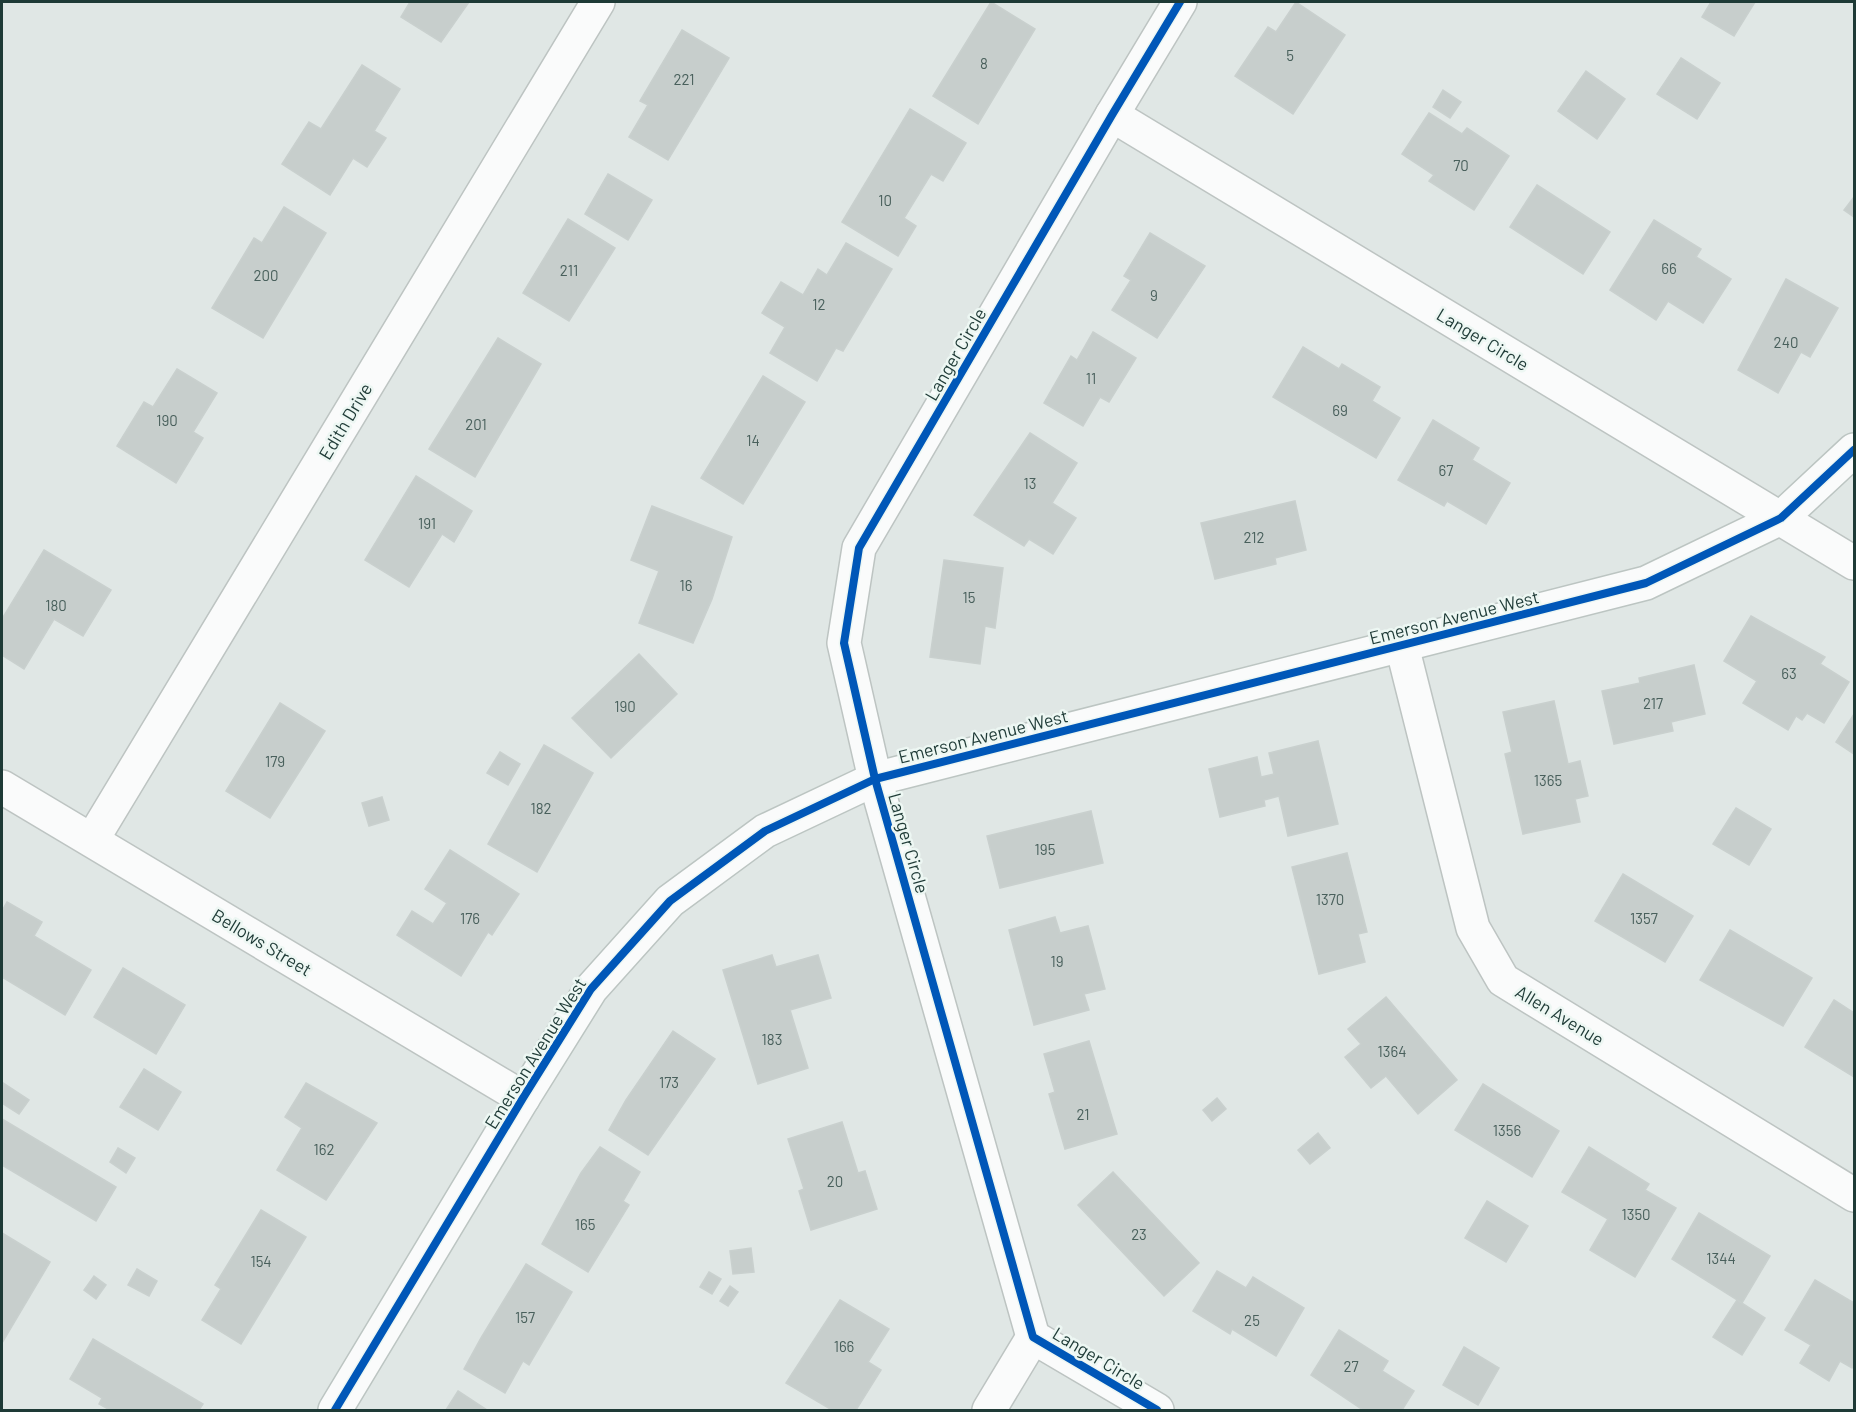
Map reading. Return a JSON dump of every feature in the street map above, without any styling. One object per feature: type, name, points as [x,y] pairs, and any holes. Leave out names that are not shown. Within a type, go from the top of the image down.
[{"type":"street","name":"Edith Drive","points":[[92,840],[598,2]]},
{"type":"street","name":"Langer Circle","points":[[1156,1410],[1033,1337],[875,779],[844,643],[859,548],[1180,2]]},
{"type":"street","name":"Langer Circle","points":[[1112,115],[1854,563]]},
{"type":"street","name":"Emerson Avenue West","points":[[335,1410],[522,1098],[591,989],[670,901],[765,831],[875,779],[1646,583],[1781,518],[1854,450]]},
{"type":"street","name":"Allen Avenue","points":[[1402,645],[1473,928],[1503,980],[1854,1195]]},
{"type":"street","name":"Bellows Street","points":[[2,787],[522,1098]]},
{"type":"street","points":[[989,1410],[1033,1337]]},
{"type":"building","points":[[410,2],[469,2],[441,42],[401,17]]},
{"type":"building","points":[[991,2],[1035,29],[978,124],[933,96]]},
{"type":"building","points":[[1296,2],[1345,35],[1293,114],[1235,76],[1268,27],[1276,32]]},
{"type":"building","points":[[1711,2],[1755,2],[1734,36],[1702,17]]},
{"type":"building","points":[[682,30],[729,58],[668,160],[629,137],[648,105],[640,101]]},
{"type":"building","points":[[1681,58],[1720,83],[1697,119],[1657,94]]},
{"type":"building","points":[[362,65],[400,89],[374,131],[386,138],[367,167],[353,158],[330,195],[282,164],[309,122],[321,129]]},
{"type":"building","points":[[1586,71],[1625,99],[1597,139],[1558,111]]},
{"type":"building","points":[[1443,90],[1461,102],[1450,118],[1433,107]]},
{"type":"building","points":[[910,109],[966,143],[943,181],[931,174],[904,218],[916,226],[898,256],[842,222]]},
{"type":"building","points":[[1429,113],[1462,134],[1467,128],[1509,156],[1474,210],[1429,181],[1434,175],[1402,154]]},
{"type":"building","points":[[608,174],[652,200],[628,240],[585,214]]},
{"type":"building","points":[[1537,185],[1610,232],[1583,274],[1510,227]]},
{"type":"building","points":[[1854,197],[1854,217],[1844,210]]},
{"type":"building","points":[[284,207],[326,233],[263,338],[212,308],[254,238],[262,243]]},
{"type":"building","points":[[568,219],[615,248],[569,321],[523,293]]},
{"type":"building","points":[[1654,220],[1701,249],[1696,257],[1731,279],[1703,323],[1668,301],[1656,320],[1610,290]]},
{"type":"building","points":[[1150,233],[1205,266],[1157,338],[1112,310],[1131,280],[1124,276]]},
{"type":"building","points":[[846,243],[892,269],[843,351],[836,348],[817,381],[770,353],[785,327],[762,313],[781,282],[803,295],[818,269],[827,275]]},
{"type":"building","points":[[1786,279],[1838,308],[1810,357],[1801,352],[1778,393],[1738,370]]},
{"type":"building","points":[[1093,332],[1136,358],[1109,402],[1100,397],[1083,426],[1044,403],[1071,356],[1077,360]]},
{"type":"building","points":[[498,338],[541,364],[475,477],[429,449]]},
{"type":"building","points":[[1303,347],[1339,369],[1342,364],[1380,387],[1372,401],[1400,418],[1376,458],[1273,397]]},
{"type":"building","points":[[177,369],[217,393],[193,432],[203,438],[176,483],[117,446],[144,402],[153,407]]},
{"type":"building","points":[[763,376],[805,402],[743,504],[701,478]]},
{"type":"building","points":[[1433,420],[1479,448],[1472,460],[1510,483],[1486,524],[1447,501],[1444,506],[1398,480]]},
{"type":"building","points":[[1030,433],[1077,463],[1052,503],[1076,518],[1053,554],[1029,539],[1024,546],[974,515]]},
{"type":"building","points":[[416,476],[472,511],[454,542],[442,534],[409,587],[365,560]]},
{"type":"building","points":[[1295,501],[1306,550],[1275,558],[1276,564],[1215,579],[1201,523]]},
{"type":"building","points":[[652,506],[732,537],[712,599],[693,643],[639,623],[659,571],[631,560]]},
{"type":"building","points":[[44,550],[111,590],[83,636],[54,619],[24,669],[2,655],[2,619]]},
{"type":"building","points":[[944,560],[1003,568],[995,628],[985,626],[980,664],[930,657]]},
{"type":"building","points":[[1751,616],[1825,657],[1820,664],[1849,682],[1824,723],[1807,713],[1802,720],[1796,716],[1788,730],[1743,703],[1757,681],[1724,661]]},
{"type":"building","points":[[639,654],[677,694],[611,758],[572,718]]},
{"type":"building","points":[[1694,665],[1705,714],[1671,722],[1673,731],[1614,744],[1602,691],[1640,683],[1639,678]]},
{"type":"building","points":[[1554,701],[1568,764],[1580,761],[1588,796],[1575,799],[1580,822],[1523,834],[1505,754],[1512,752],[1503,712]]},
{"type":"building","points":[[280,703],[325,731],[270,818],[226,791]]},
{"type":"building","points":[[1854,714],[1854,754],[1836,742]]},
{"type":"building","points":[[1318,741],[1338,824],[1288,836],[1279,796],[1264,800],[1265,806],[1220,817],[1209,769],[1257,757],[1261,777],[1274,774],[1269,753]]},
{"type":"building","points":[[544,745],[593,773],[537,872],[488,844]]},
{"type":"building","points":[[500,752],[520,764],[508,785],[487,773]]},
{"type":"building","points":[[382,797],[389,820],[369,826],[362,803]]},
{"type":"building","points":[[1736,808],[1771,829],[1749,865],[1713,844]]},
{"type":"building","points":[[1091,811],[1103,863],[1000,888],[987,836]]},
{"type":"building","points":[[450,850],[519,894],[492,935],[488,932],[461,976],[397,935],[412,911],[433,924],[447,903],[425,889]]},
{"type":"building","points":[[1347,853],[1367,932],[1358,934],[1365,962],[1319,974],[1292,867]]},
{"type":"building","points":[[1623,874],[1693,916],[1665,962],[1595,921]]},
{"type":"building","points":[[7,902],[42,922],[34,936],[91,970],[65,1015],[2,977],[2,911]]},
{"type":"building","points":[[1055,917],[1060,933],[1088,926],[1105,989],[1084,994],[1089,1010],[1034,1025],[1009,930]]},
{"type":"building","points":[[1730,930],[1812,978],[1783,1026],[1700,980]]},
{"type":"building","points":[[772,955],[776,967],[818,955],[831,998],[790,1010],[808,1068],[758,1084],[723,970]]},
{"type":"building","points":[[123,968],[185,1005],[156,1054],[94,1017]]},
{"type":"building","points":[[1386,997],[1457,1080],[1418,1114],[1386,1076],[1371,1088],[1345,1057],[1361,1044],[1348,1029]]},
{"type":"building","points":[[1834,1000],[1854,1013],[1854,1077],[1805,1047]]},
{"type":"building","points":[[673,1031],[715,1059],[648,1155],[609,1130],[626,1100]]},
{"type":"building","points":[[1089,1041],[1117,1134],[1065,1149],[1049,1094],[1055,1092],[1044,1054]]},
{"type":"building","points":[[144,1069],[181,1092],[158,1130],[120,1107]]},
{"type":"building","points":[[3,1083],[29,1100],[19,1114],[2,1103]]},
{"type":"building","points":[[306,1083],[377,1123],[326,1200],[277,1170],[302,1128],[285,1117]]},
{"type":"building","points":[[1483,1084],[1559,1131],[1532,1177],[1455,1130]]},
{"type":"building","points":[[1217,1098],[1226,1109],[1212,1121],[1203,1110]]},
{"type":"building","points":[[2,1119],[116,1187],[96,1221],[2,1165]]},
{"type":"building","points":[[842,1122],[858,1173],[865,1171],[877,1209],[811,1230],[799,1191],[804,1189],[788,1139]]},
{"type":"building","points":[[1318,1133],[1330,1148],[1310,1164],[1298,1150]]},
{"type":"building","points":[[600,1147],[640,1172],[623,1201],[629,1205],[588,1272],[542,1244],[581,1173]]},
{"type":"building","points":[[1589,1147],[1649,1184],[1645,1190],[1676,1208],[1635,1277],[1590,1250],[1608,1219],[1562,1192]]},
{"type":"building","points":[[118,1148],[135,1158],[126,1173],[110,1162]]},
{"type":"building","points":[[1113,1172],[1199,1263],[1164,1296],[1078,1205]]},
{"type":"building","points":[[1487,1201],[1528,1226],[1506,1262],[1465,1238]]},
{"type":"building","points":[[261,1210],[306,1237],[241,1344],[202,1320],[221,1289],[215,1285]]},
{"type":"building","points":[[1699,1213],[1770,1256],[1742,1303],[1672,1259]]},
{"type":"building","points":[[2,1233],[50,1262],[2,1343]]},
{"type":"building","points":[[751,1248],[754,1272],[733,1274],[730,1251]]},
{"type":"building","points":[[526,1264],[572,1292],[529,1365],[523,1361],[505,1393],[464,1369]]},
{"type":"building","points":[[137,1269],[157,1281],[149,1296],[128,1285]]},
{"type":"building","points":[[1217,1271],[1246,1288],[1253,1277],[1304,1308],[1276,1356],[1232,1329],[1230,1334],[1193,1311]]},
{"type":"building","points":[[709,1272],[721,1279],[712,1294],[700,1287]]},
{"type":"building","points":[[94,1276],[106,1285],[96,1299],[84,1290]]},
{"type":"building","points":[[1815,1280],[1854,1303],[1854,1363],[1852,1368],[1840,1361],[1829,1381],[1800,1363],[1811,1345],[1785,1330]]},
{"type":"building","points":[[730,1286],[738,1292],[728,1306],[720,1301]]},
{"type":"building","points":[[840,1300],[889,1329],[868,1362],[881,1370],[856,1410],[832,1410],[786,1383]]},
{"type":"building","points":[[1737,1300],[1765,1318],[1742,1355],[1713,1337]]},
{"type":"building","points":[[1339,1330],[1388,1361],[1382,1371],[1414,1391],[1402,1410],[1363,1410],[1311,1375]]},
{"type":"building","points":[[93,1339],[203,1404],[199,1410],[110,1410],[99,1404],[102,1398],[70,1379]]},
{"type":"building","points":[[1464,1347],[1499,1368],[1478,1405],[1443,1385]]},
{"type":"building","points":[[458,1391],[487,1410],[446,1410]]},
{"type":"cycle path","points":[[1157,1410],[1033,1337],[875,779],[844,643],[859,548],[1180,2]]},
{"type":"cycle path","points":[[335,1410],[591,989],[670,901],[765,831],[875,779],[1646,583],[1781,518],[1854,450]]}]
